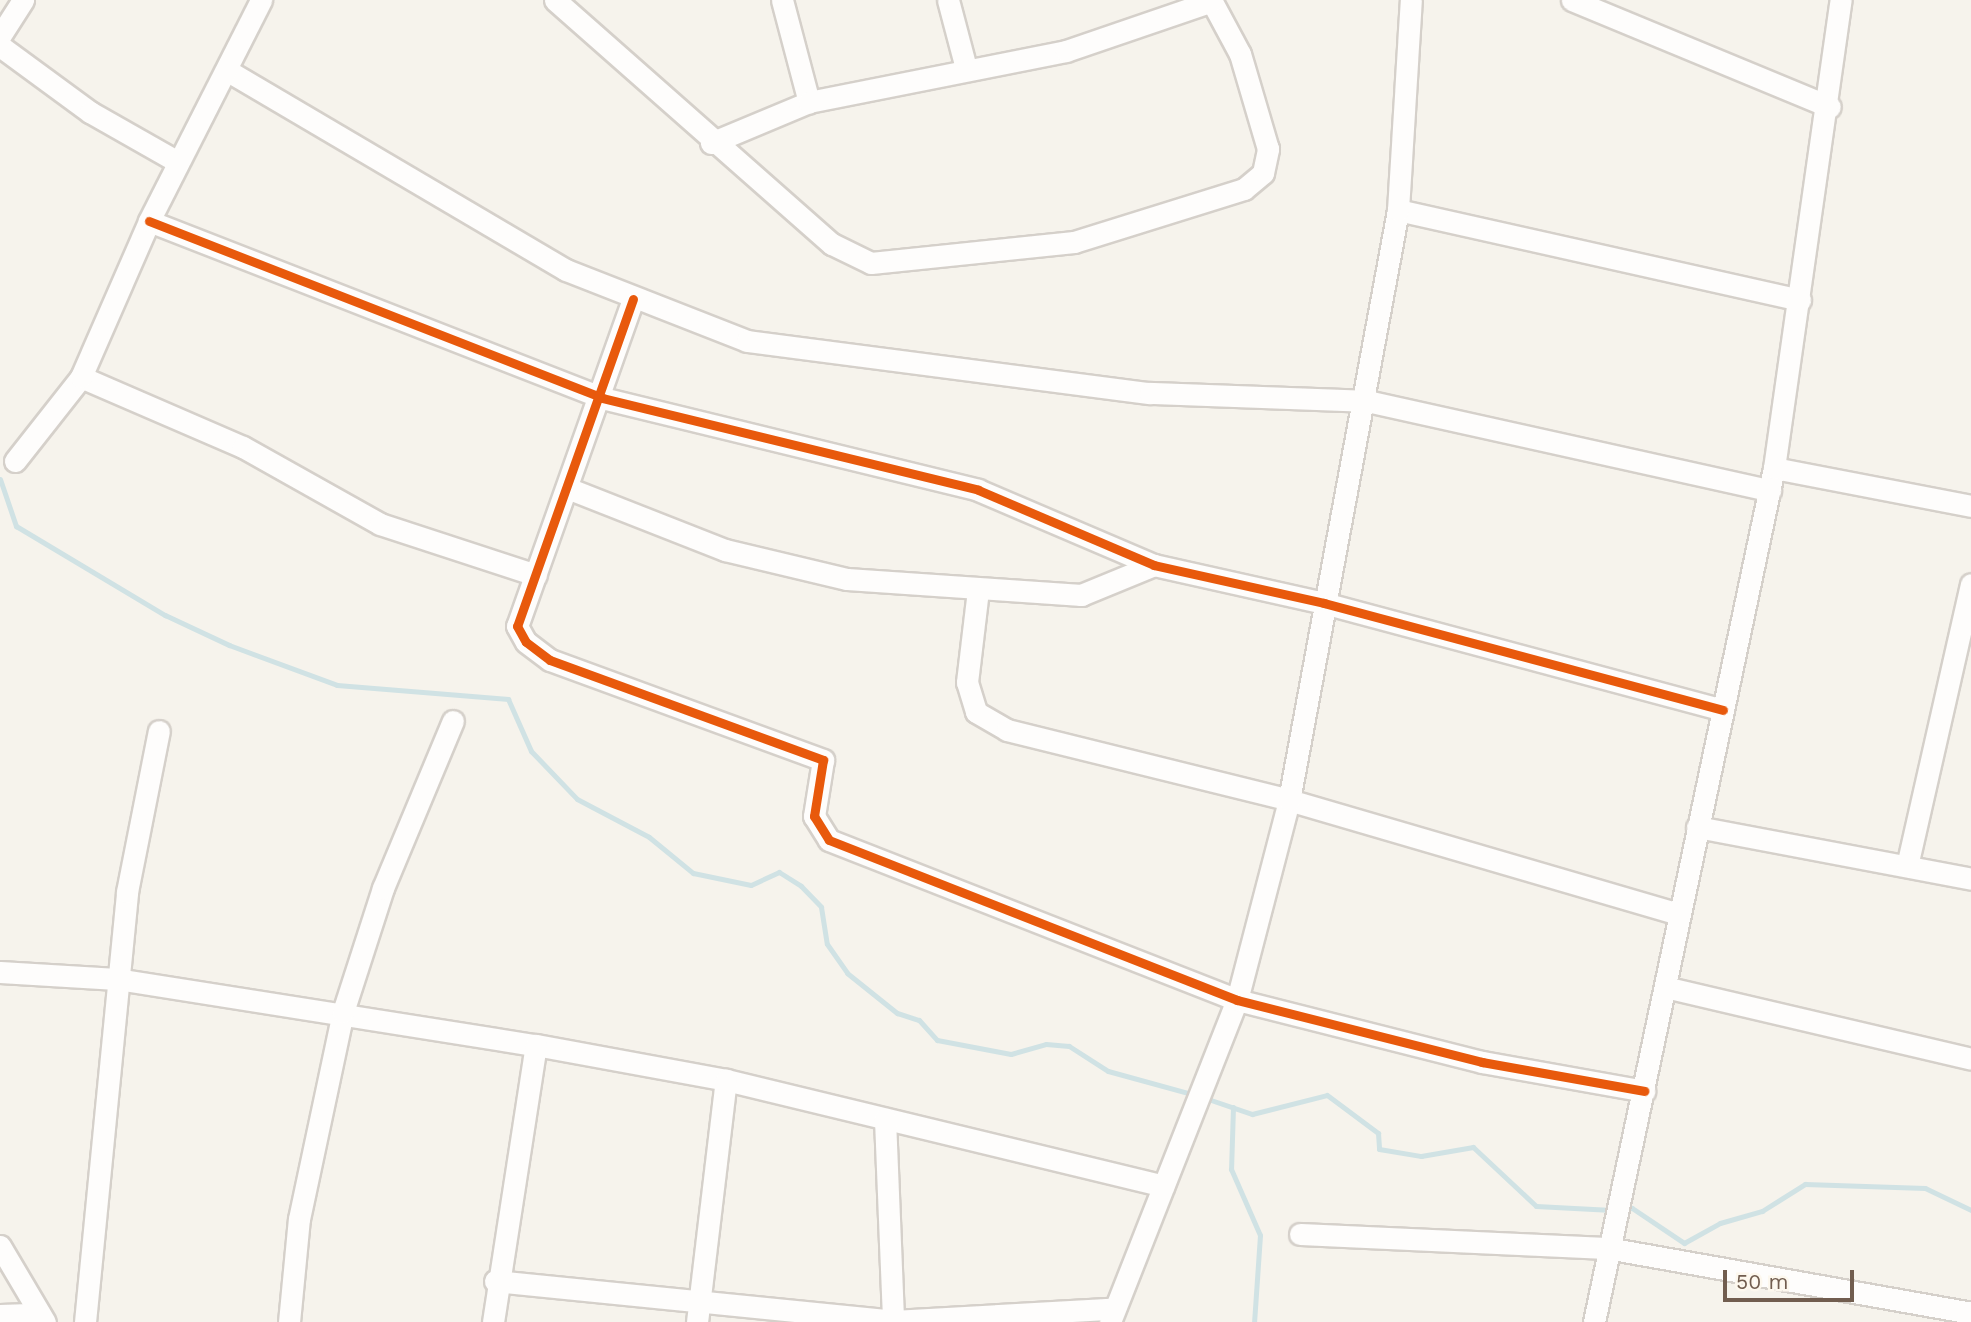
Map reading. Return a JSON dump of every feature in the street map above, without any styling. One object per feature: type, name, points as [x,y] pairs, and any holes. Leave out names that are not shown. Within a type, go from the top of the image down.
[{"type":"street","points":[[0,36],[23,0]]},
{"type":"street","points":[[15,461],[81,377],[149,221],[228,71],[261,0]]},
{"type":"street","points":[[555,0],[711,143],[832,244],[871,262],[1074,242],[1244,189],[1263,173],[1268,149],[1240,54],[1212,0],[1066,51],[966,68],[809,102],[711,143]]},
{"type":"street","points":[[782,0],[809,102]]},
{"type":"street","points":[[948,0],[966,68]]},
{"type":"street","points":[[495,1281],[697,1311],[893,1321],[1110,1315],[1237,999],[1289,800],[1324,603],[1367,401],[1398,210],[1411,0]]},
{"type":"street","points":[[1572,0],[1830,107]]},
{"type":"street","points":[[1594,1322],[1612,1222],[1644,1091],[1678,914],[1770,490],[1830,107],[1841,0]]},
{"type":"street","points":[[0,46],[90,112],[178,162]]},
{"type":"street","points":[[228,71],[566,270],[633,299],[747,341],[892,363],[1150,393],[1367,401],[1770,490]]},
{"type":"street","points":[[1398,210],[1800,300]]},
{"type":"street","points":[[149,221],[602,398],[978,490],[1154,565],[1324,603],[1723,710]]},
{"type":"street","points":[[633,299],[570,489],[517,626],[526,642],[550,660],[814,754],[825,769],[814,816],[829,840],[1237,999],[1482,1062],[1644,1091]]},
{"type":"street","points":[[81,377],[243,447],[380,524],[536,575]]},
{"type":"street","points":[[1774,468],[1971,506]]},
{"type":"street","points":[[570,489],[725,550],[847,579],[1081,595],[1154,565]]},
{"type":"street","points":[[1907,866],[1971,584]]},
{"type":"street","points":[[978,590],[967,682],[976,712],[1007,730],[1289,800],[1678,914]]},
{"type":"street","points":[[289,1322],[299,1219],[344,1012],[383,888],[453,721]]},
{"type":"street","points":[[85,1322],[117,979],[159,731]]},
{"type":"street","points":[[1697,827],[1971,879]]},
{"type":"street","points":[[0,972],[117,979],[344,1012],[536,1045],[726,1080],[1163,1186]]},
{"type":"street","points":[[1665,987],[1971,1059]]},
{"type":"street","points":[[493,1322],[495,1281],[536,1045]]},
{"type":"street","points":[[697,1311],[726,1080]]},
{"type":"street","points":[[885,1119],[893,1321]]},
{"type":"street","points":[[1300,1234],[1607,1248],[1971,1313]]},
{"type":"street","points":[[0,1246],[42,1318]]},
{"type":"street","points":[[0,1315],[42,1318]]},
{"type":"waterway","points":[[0,479],[16,526],[165,615],[229,645],[337,685],[508,699],[531,751],[577,799],[649,837],[693,873],[751,885],[779,872],[801,886],[821,907],[827,944],[847,973],[897,1013],[919,1020],[937,1040],[1011,1054],[1046,1044],[1069,1046],[1108,1071],[1195,1095]]},
{"type":"waterway","points":[[1205,1098],[1252,1114],[1327,1095],[1378,1133],[1379,1149],[1421,1156],[1473,1147],[1536,1206],[1612,1210]]},
{"type":"waterway","points":[[1233,1107],[1231,1169],[1260,1235],[1254,1322]]},
{"type":"waterway","points":[[1622,1209],[1632,1208],[1684,1243],[1720,1223],[1762,1211],[1805,1184],[1925,1188],[1971,1210]]},
{"type":"cycle path","points":[[149,221],[602,398],[978,490],[1154,565],[1324,603],[1723,710]]},
{"type":"cycle path","points":[[633,299],[517,626],[526,642],[550,660],[823,760],[814,816],[829,840],[1237,1000],[1482,1062],[1644,1091]]}]
